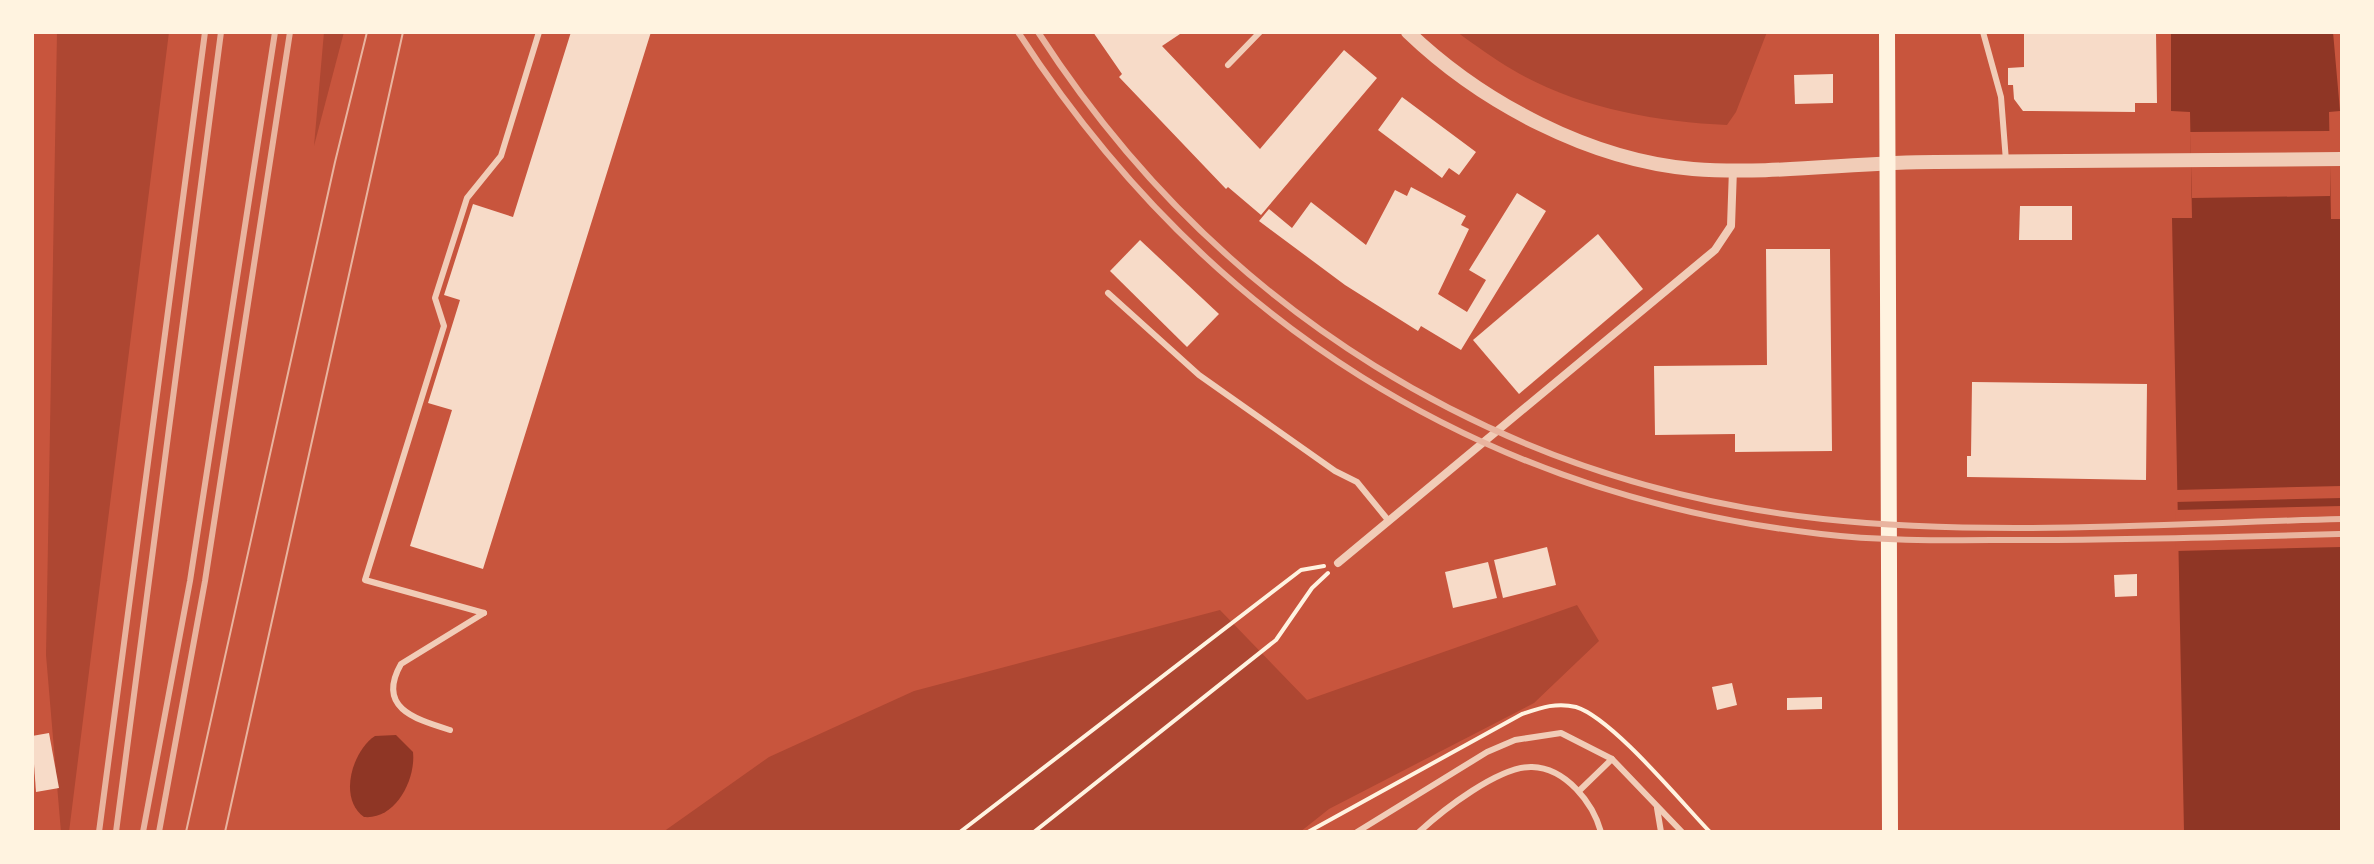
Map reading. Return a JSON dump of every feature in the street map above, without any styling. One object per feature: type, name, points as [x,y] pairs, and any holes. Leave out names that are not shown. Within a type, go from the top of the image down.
[{"type":"main road","points":[[1887,32],[1890,832]]},
{"type":"street","points":[[1408,32],[1495,98],[1577,140],[1666,165],[1733,168],[2006,161],[2336,159]]},
{"type":"street","points":[[1338,563],[1715,250],[1731,226],[1733,168]]},
{"type":"lane","points":[[450,730],[406,713],[393,695],[393,677],[401,664],[484,613],[365,580],[444,326],[435,298],[448,255],[467,198],[501,156],[539,32]]},
{"type":"lane","points":[[1228,65],[1260,32]]},
{"type":"lane","points":[[1983,32],[2001,97],[2006,161]]},
{"type":"lane","points":[[1108,293],[1199,375],[1335,471],[1357,482],[1388,520]]},
{"type":"lane","points":[[1357,832],[1447,774],[1515,740],[1561,733],[1612,759],[1682,832]]},
{"type":"lane","points":[[1580,790],[1612,759]]},
{"type":"lane","points":[[1419,832],[1498,777],[1532,767],[1558,776],[1580,790],[1601,832]]},
{"type":"lane","points":[[1656,805],[1661,832]]},
{"type":"path","points":[[960,832],[1301,570],[1338,563]]},
{"type":"path","points":[[1034,832],[1276,640],[1312,588],[1338,563]]},
{"type":"shaded area","points":[[57,32],[169,32],[69,832],[61,832],[46,655]]},
{"type":"shaded area","points":[[324,32],[344,32],[314,146]]},
{"type":"shaded area","points":[[1457,32],[1767,32],[1736,112],[1727,125],[1644,116],[1589,103],[1537,83]]},
{"type":"shaded area","points":[[2171,32],[2333,32],[2340,111],[2329,112],[2331,219],[2342,219],[2342,832],[2184,832],[2172,218],[2192,218],[2190,112],[2171,111]]},
{"type":"shaded area","points":[[1577,605],[1599,641],[1534,703],[1329,809],[1300,832],[663,832],[769,757],[914,691],[1220,610],[1307,700]]},
{"type":"shaded area","points":[[396,735],[413,752],[407,786],[385,812],[364,817],[356,809],[350,787],[355,763],[360,752],[375,736]]},
{"type":"pier","points":[[2330,131],[2330,196],[2192,198],[2190,132]]},
{"type":"pier","points":[[2342,486],[2342,498],[2175,502],[2175,490]]},
{"type":"pier","points":[[2342,506],[2342,547],[2176,551],[2175,510]]},
{"type":"building","points":[[571,32],[651,32],[483,569],[410,546],[452,410],[428,403],[460,300],[444,295],[473,204],[513,217]]},
{"type":"building","points":[[1093,32],[1183,32],[1162,46],[1260,149],[1344,50],[1377,78],[1261,215],[1228,187],[1226,189],[1119,77],[1122,74]]},
{"type":"building","points":[[2024,32],[2156,32],[2157,103],[2135,103],[2135,112],[2023,111],[2014,99],[2013,85],[2008,85],[2008,68],[2024,67]]},
{"type":"building","points":[[1833,74],[1833,103],[1795,104],[1794,75]]},
{"type":"building","points":[[1402,97],[1476,152],[1459,175],[1449,168],[1442,178],[1378,130]]},
{"type":"building","points":[[1411,187],[1466,216],[1461,225],[1469,229],[1438,294],[1467,312],[1486,280],[1469,270],[1517,193],[1546,211],[1461,350],[1421,326],[1418,331],[1345,285],[1259,221],[1269,209],[1292,228],[1311,202],[1366,245],[1395,190],[1407,196]]},
{"type":"building","points":[[2020,206],[2072,206],[2072,240],[2019,240]]},
{"type":"building","points":[[1598,234],[1643,289],[1519,394],[1473,340]]},
{"type":"building","points":[[1140,240],[1219,314],[1187,347],[1110,271]]},
{"type":"building","points":[[1766,249],[1830,249],[1832,451],[1735,452],[1735,434],[1655,435],[1654,366],[1767,365]]},
{"type":"building","points":[[1972,382],[2147,384],[2146,480],[1967,477],[1967,456],[1971,456]]},
{"type":"building","points":[[1547,547],[1556,585],[1503,598],[1494,560]]},
{"type":"building","points":[[1488,562],[1497,598],[1453,608],[1445,572]]},
{"type":"building","points":[[2137,574],[2137,596],[2115,597],[2114,575]]},
{"type":"building","points":[[1732,683],[1737,705],[1717,710],[1712,687]]},
{"type":"building","points":[[1822,697],[1822,709],[1787,710],[1787,698]]},
{"type":"building","points":[[49,733],[59,788],[36,792],[32,736]]},
{"type":"tram line","points":[[186,832],[335,162],[367,32]]},
{"type":"tram line","points":[[225,832],[403,32]]},
{"type":"railway","points":[[99,832],[205,32]]},
{"type":"railway","points":[[116,832],[221,32]]},
{"type":"railway","points":[[143,832],[190,581],[275,32]]},
{"type":"railway","points":[[159,832],[205,581],[290,32]]},
{"type":"railway","points":[[1018,32],[1092,135],[1174,227],[1264,308],[1361,377],[1466,434],[1578,480],[1696,513],[1846,537],[2065,540],[2342,534]]},
{"type":"railway","points":[[1038,32],[1110,131],[1190,220],[1279,298],[1375,366],[1478,422],[1587,467],[1702,499],[1823,519],[1887,524],[2016,528],[2342,519]]}]
